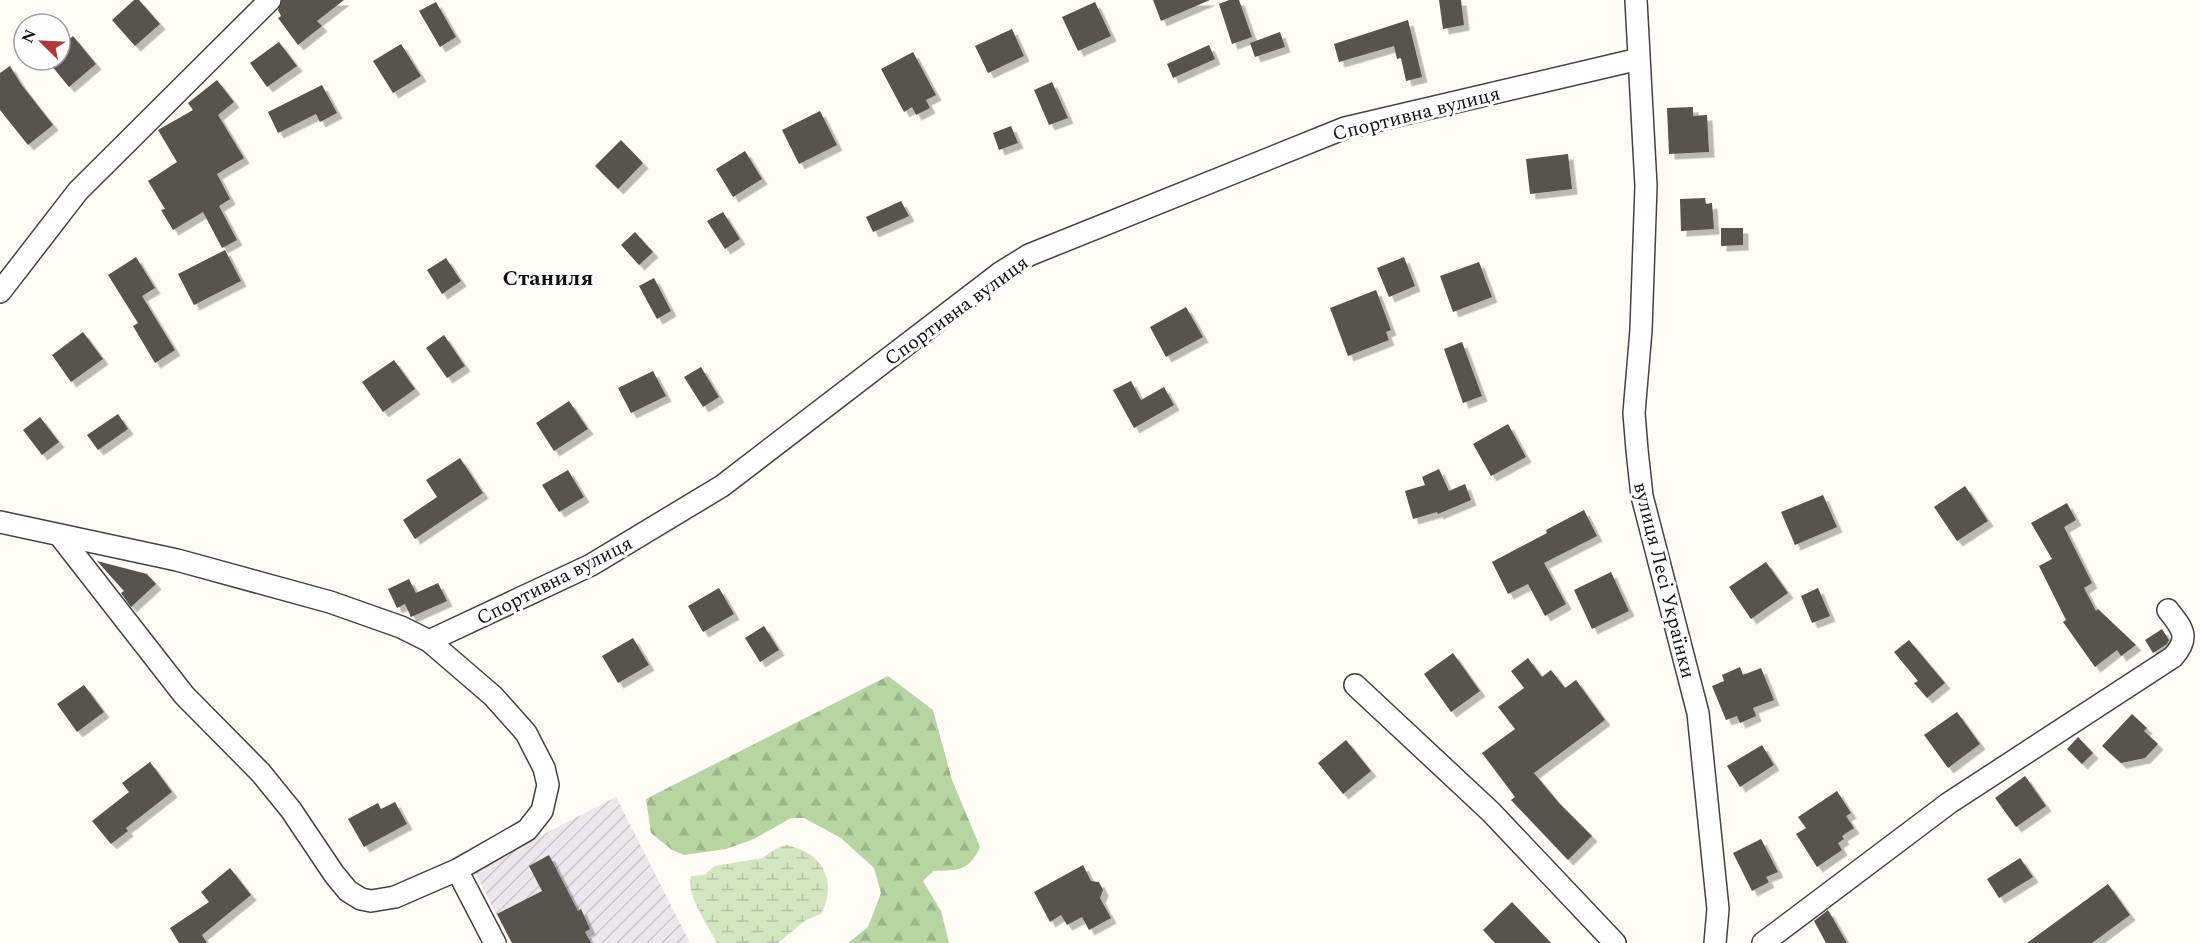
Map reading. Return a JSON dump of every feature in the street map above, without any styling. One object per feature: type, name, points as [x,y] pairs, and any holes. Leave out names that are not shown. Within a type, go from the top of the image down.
[{"type":"street","points":[[0,292],[78,191],[270,0]]},
{"type":"street","name":"вулиця Лесі Українки","points":[[1636,0],[1646,186],[1641,330],[1634,413],[1637,450],[1642,496],[1698,713],[1718,909],[1715,943]]},
{"type":"street","name":"Спортивна вулиця","points":[[429,641],[591,564],[723,486],[1000,273],[1029,255],[1345,128],[1639,59]]},
{"type":"street","points":[[0,522],[177,560],[330,602],[400,627],[429,641],[493,696],[526,733],[544,768],[548,785],[542,811],[527,830],[457,870],[395,897],[371,902],[361,899],[348,891],[334,874],[291,810],[261,774],[184,695],[60,536]]},
{"type":"street","points":[[1763,943],[1949,803],[2174,657],[2181,648],[2184,638],[2181,627],[2168,610]]},
{"type":"street","points":[[1355,685],[1491,812],[1610,941]]},
{"type":"street","points":[[457,870],[495,943]]},
{"type":"shaded area","points":[[616,797],[690,943],[511,943],[474,870]]},
{"type":"green space","points":[[888,676],[933,710],[952,780],[980,847],[971,861],[962,868],[933,871],[923,881],[941,911],[949,943],[848,943],[868,927],[881,893],[874,868],[841,838],[804,818],[791,818],[754,839],[726,849],[684,855],[672,850],[651,833],[646,799]]},
{"type":"green space","points":[[787,845],[810,855],[824,870],[828,890],[821,914],[806,920],[778,943],[717,943],[694,900],[690,883],[691,876],[704,875],[715,866],[762,858],[779,847]]},
{"type":"building","points":[[134,0],[139,0],[160,24],[135,46],[112,20]]},
{"type":"building","points":[[282,0],[344,0],[317,21],[322,26],[298,45],[278,18],[281,16],[278,10]]},
{"type":"building","points":[[1153,0],[1210,0],[1161,21]]},
{"type":"building","points":[[1229,0],[1239,0],[1252,37],[1232,44],[1219,4]]},
{"type":"building","points":[[1439,0],[1461,0],[1464,25],[1443,29]]},
{"type":"building","points":[[436,2],[456,37],[440,47],[419,11]]},
{"type":"building","points":[[1095,2],[1111,36],[1078,51],[1062,17]]},
{"type":"building","points":[[1408,20],[1422,77],[1406,81],[1401,58],[1397,59],[1394,46],[1339,62],[1334,44]]},
{"type":"building","points":[[1012,29],[1024,56],[988,73],[975,46]]},
{"type":"building","points":[[1280,32],[1285,47],[1255,57],[1250,43]]},
{"type":"building","points":[[72,37],[96,64],[69,87],[57,72],[72,72]]},
{"type":"building","points":[[279,42],[297,66],[267,87],[250,63]]},
{"type":"building","points":[[401,44],[421,76],[393,93],[373,61]]},
{"type":"building","points":[[1209,45],[1215,59],[1173,78],[1167,64]]},
{"type":"building","points":[[913,52],[936,95],[926,100],[930,108],[916,115],[912,107],[904,112],[881,69]]},
{"type":"building","points":[[10,66],[12,72],[53,125],[28,145],[0,110],[0,73]]},
{"type":"building","points":[[217,80],[234,102],[218,115],[244,158],[217,174],[230,199],[219,206],[237,240],[222,248],[203,212],[173,230],[161,210],[165,209],[148,181],[177,162],[158,130],[193,110],[188,103]]},
{"type":"building","points":[[1052,82],[1068,118],[1049,125],[1034,90]]},
{"type":"building","points":[[322,85],[337,113],[320,122],[316,114],[278,133],[268,112]]},
{"type":"building","points":[[1693,107],[1693,116],[1707,115],[1709,152],[1669,154],[1667,108]]},
{"type":"building","points":[[820,111],[837,145],[799,164],[782,130]]},
{"type":"building","points":[[1011,126],[1018,143],[999,150],[993,133]]},
{"type":"building","points":[[621,140],[643,163],[618,189],[595,166]]},
{"type":"building","points":[[745,151],[762,179],[733,197],[716,169]]},
{"type":"building","points":[[1568,154],[1572,189],[1530,194],[1526,159]]},
{"type":"building","points":[[1705,198],[1706,204],[1712,203],[1714,229],[1681,231],[1680,199]]},
{"type":"building","points":[[901,201],[909,216],[873,232],[866,217]]},
{"type":"building","points":[[723,212],[740,239],[725,249],[707,221]]},
{"type":"building","points":[[1721,228],[1743,228],[1743,245],[1721,246]]},
{"type":"building","points":[[635,232],[653,252],[639,265],[621,245]]},
{"type":"building","points":[[225,250],[241,281],[194,305],[178,274]]},
{"type":"building","points":[[136,257],[155,288],[142,296],[175,350],[155,363],[133,326],[138,323],[108,275]]},
{"type":"building","points":[[1404,257],[1415,286],[1389,297],[1377,268]]},
{"type":"building","points":[[446,258],[461,281],[442,294],[427,270]]},
{"type":"building","points":[[1479,262],[1492,297],[1453,312],[1440,276]]},
{"type":"building","points":[[654,278],[671,311],[657,319],[639,286]]},
{"type":"building","points":[[1376,290],[1391,330],[1386,332],[1389,340],[1348,356],[1330,308]]},
{"type":"building","points":[[1186,307],[1203,337],[1166,357],[1150,327]]},
{"type":"building","points":[[83,332],[103,359],[71,382],[52,355]]},
{"type":"building","points":[[444,335],[465,366],[447,378],[426,348]]},
{"type":"building","points":[[1462,342],[1482,396],[1463,403],[1444,349]]},
{"type":"building","points":[[394,360],[415,389],[383,412],[362,382]]},
{"type":"building","points":[[701,367],[719,397],[703,407],[684,377]]},
{"type":"building","points":[[653,371],[666,396],[631,413],[618,388]]},
{"type":"building","points":[[1131,381],[1141,400],[1164,387],[1174,405],[1134,428],[1113,390]]},
{"type":"building","points":[[569,401],[588,429],[554,451],[536,423]]},
{"type":"building","points":[[118,414],[128,429],[98,450],[87,435]]},
{"type":"building","points":[[40,417],[59,442],[42,455],[23,430]]},
{"type":"building","points":[[1508,424],[1526,457],[1491,476],[1473,444]]},
{"type":"building","points":[[460,458],[483,493],[415,539],[403,520],[437,497],[426,480]]},
{"type":"building","points":[[1439,469],[1449,491],[1465,484],[1471,500],[1438,514],[1437,512],[1413,519],[1405,491],[1425,485],[1422,477]]},
{"type":"building","points":[[568,470],[584,497],[559,512],[542,485]]},
{"type":"building","points":[[1965,486],[1988,521],[1957,541],[1934,507]]},
{"type":"building","points":[[1823,495],[1837,527],[1795,545],[1781,512]]},
{"type":"building","points":[[2067,503],[2076,520],[2064,527],[2092,583],[2084,588],[2096,611],[2098,609],[2136,645],[2121,656],[2117,650],[2095,667],[2063,622],[2066,620],[2039,566],[2052,559],[2031,523]]},
{"type":"building","points":[[1584,510],[1597,536],[1544,563],[1566,604],[1545,616],[1528,584],[1508,594],[1492,562],[1547,533],[1546,530]]},
{"type":"building","points":[[97,561],[147,574],[156,584],[131,607],[121,593],[124,591]]},
{"type":"building","points":[[1766,562],[1788,593],[1751,619],[1729,587]]},
{"type":"building","points":[[1611,572],[1629,611],[1592,629],[1574,590]]},
{"type":"building","points":[[409,579],[416,593],[438,583],[447,601],[411,617],[405,604],[397,608],[388,589]]},
{"type":"building","points":[[719,588],[734,614],[703,632],[688,606]]},
{"type":"building","points":[[1818,588],[1830,616],[1812,623],[1801,596]]},
{"type":"building","points":[[764,626],[779,650],[760,662],[745,638]]},
{"type":"building","points":[[2162,629],[2169,640],[2167,644],[2153,653],[2145,640]]},
{"type":"building","points":[[633,638],[649,665],[618,683],[602,656]]},
{"type":"building","points":[[1909,640],[1945,683],[1927,698],[1914,683],[1918,681],[1894,652]]},
{"type":"building","points":[[1453,653],[1480,691],[1451,712],[1424,674]]},
{"type":"building","points":[[1528,658],[1542,677],[1551,670],[1565,688],[1576,680],[1605,720],[1534,773],[1559,803],[1592,836],[1568,860],[1511,800],[1515,797],[1482,753],[1515,729],[1498,707],[1524,688],[1511,671]]},
{"type":"building","points":[[1740,667],[1743,675],[1761,668],[1774,700],[1753,708],[1756,716],[1740,723],[1737,716],[1726,720],[1712,686],[1724,681],[1722,675]]},
{"type":"building","points":[[84,685],[104,712],[77,732],[57,704]]},
{"type":"building","points":[[1957,712],[1980,744],[1948,768],[1924,735]]},
{"type":"building","points":[[2132,714],[2147,728],[2144,731],[2158,744],[2145,758],[2121,763],[2102,746]]},
{"type":"building","points":[[2078,737],[2093,753],[2082,764],[2067,749]]},
{"type":"building","points":[[1346,740],[1371,771],[1343,794],[1318,763]]},
{"type":"building","points":[[1762,745],[1774,765],[1740,787],[1727,766]]},
{"type":"building","points":[[150,762],[172,792],[126,828],[128,831],[111,844],[92,821],[129,792],[122,783]]},
{"type":"building","points":[[2025,776],[2046,806],[2016,827],[1995,798]]},
{"type":"building","points":[[1837,791],[1851,813],[1846,816],[1854,828],[1842,836],[1844,839],[1838,843],[1842,850],[1817,867],[1796,834],[1806,828],[1798,817]]},
{"type":"building","points":[[395,802],[407,824],[364,847],[348,819],[378,803],[381,809]]},
{"type":"building","points":[[1761,839],[1778,872],[1766,877],[1769,882],[1752,891],[1733,853]]},
{"type":"building","points":[[549,855],[578,911],[581,909],[590,929],[585,932],[591,943],[512,943],[497,914],[542,891],[529,866]]},
{"type":"building","points":[[2020,858],[2033,877],[1999,898],[1987,879]]},
{"type":"building","points":[[1083,865],[1091,881],[1099,882],[1103,890],[1100,898],[1111,918],[1089,930],[1082,917],[1067,925],[1061,915],[1050,922],[1034,892]]},
{"type":"building","points":[[230,868],[251,895],[202,935],[207,943],[179,943],[170,928],[209,902],[201,892]]},
{"type":"building","points":[[2108,884],[2130,915],[2092,943],[2027,943]]},
{"type":"building","points":[[1512,902],[1551,943],[1495,943],[1483,930]]},
{"type":"building","points":[[1828,910],[1847,943],[1826,943],[1814,921]]},
{"type":"district","name":"Станиля","points":[[548,277]]}]
